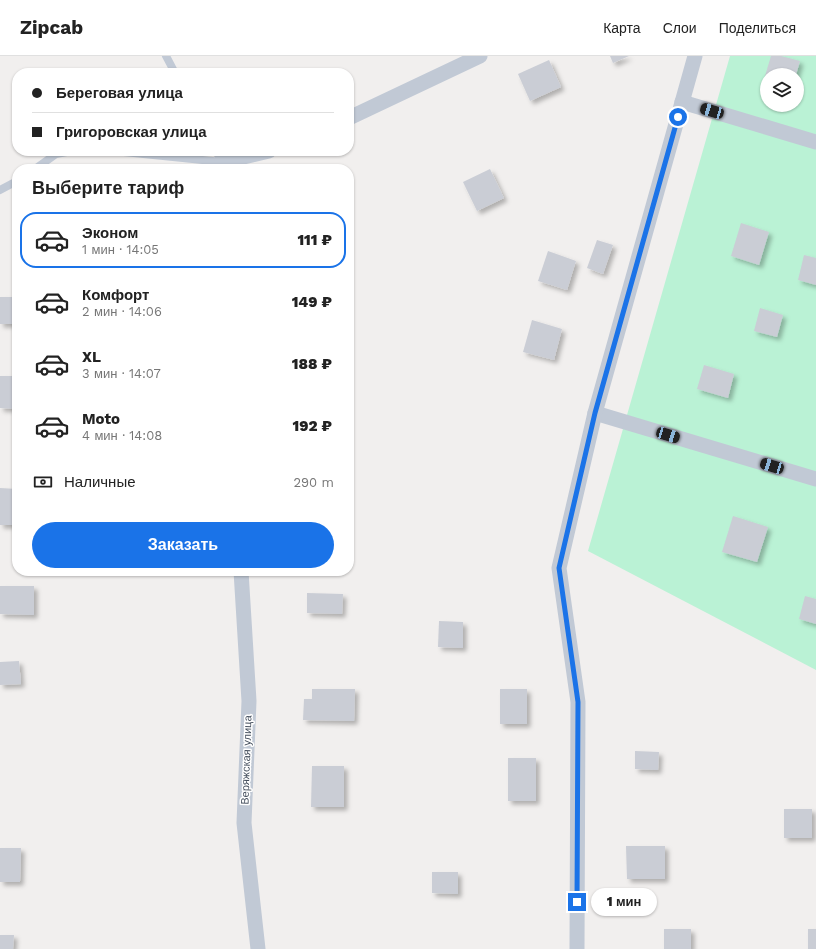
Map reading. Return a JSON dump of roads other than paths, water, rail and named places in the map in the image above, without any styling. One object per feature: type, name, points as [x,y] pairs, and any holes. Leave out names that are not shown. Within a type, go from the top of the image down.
[{"type":"street","points":[[354,116],[480,56]]},
{"type":"street","points":[[577,949],[578,702],[559,568],[595,413],[695,56]]},
{"type":"street","points":[[682,102],[816,142]]},
{"type":"street","points":[[595,413],[816,479]]},
{"type":"street","name":"Веряжская улица","points":[[241,576],[249,701],[244,823],[258,949]]},
{"type":"lane","points":[[166,56],[172,68]]},
{"type":"lane","points":[[42,164],[53,156]]},
{"type":"lane","points":[[202,156],[219,157]]},
{"type":"lane","points":[[0,190],[12,184]]}]
